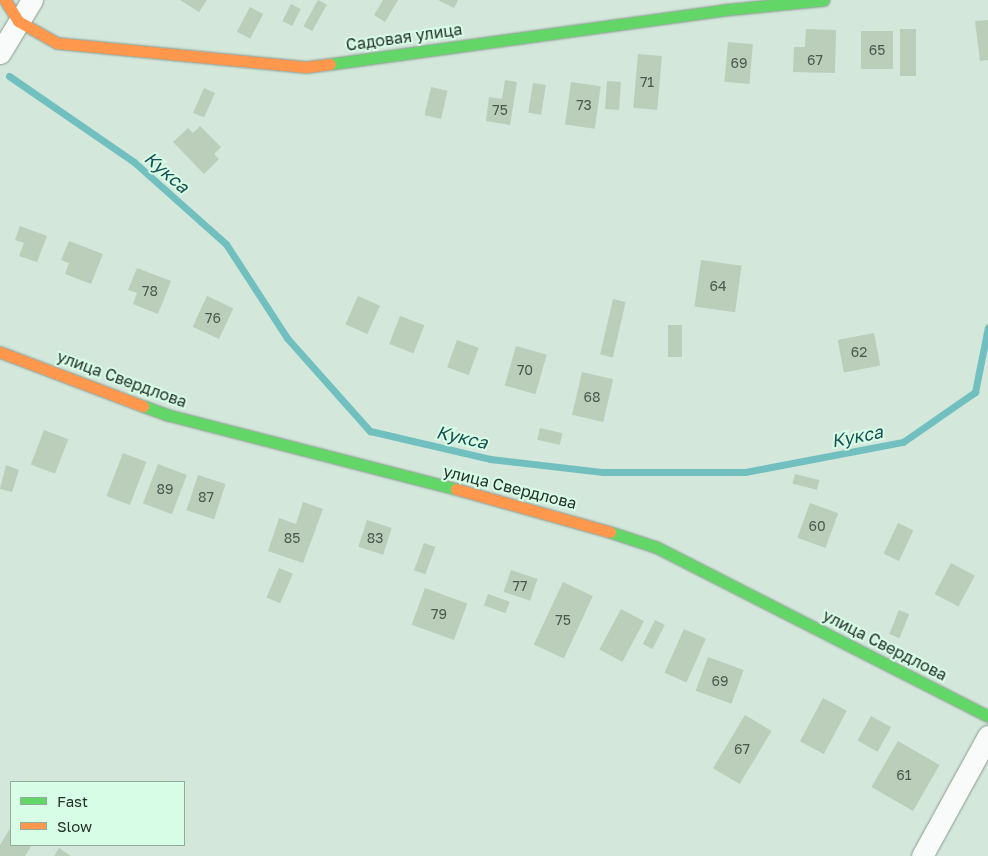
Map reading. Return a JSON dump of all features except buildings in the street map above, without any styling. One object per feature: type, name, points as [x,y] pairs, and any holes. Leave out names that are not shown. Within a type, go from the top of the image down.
[{"type":"street","points":[[5,0],[18,22]]},
{"type":"street","points":[[0,54],[32,0]]},
{"type":"street","name":"Садовая улица","points":[[18,22],[57,43],[306,67],[723,10],[824,0]]},
{"type":"street","name":"улица Свердлова","points":[[0,352],[168,415],[254,440],[562,516],[656,547],[988,716]]},
{"type":"street","points":[[922,856],[988,736]]},
{"type":"waterway","name":"Кукса","points":[[9,76],[134,162],[226,244],[287,338],[370,431],[490,459],[603,472],[745,472],[903,442],[975,392],[988,327]]},
{"type":"traffic: fast","points":[[330,64],[723,10],[824,0]]},
{"type":"traffic: fast","points":[[143,406],[168,415],[456,489]]},
{"type":"traffic: fast","points":[[610,532],[656,547],[988,716]]},
{"type":"traffic: slow","points":[[5,0],[18,21],[57,43],[306,67],[330,64]]},
{"type":"traffic: slow","points":[[0,352],[143,406]]},
{"type":"traffic: slow","points":[[456,489],[610,532]]}]
